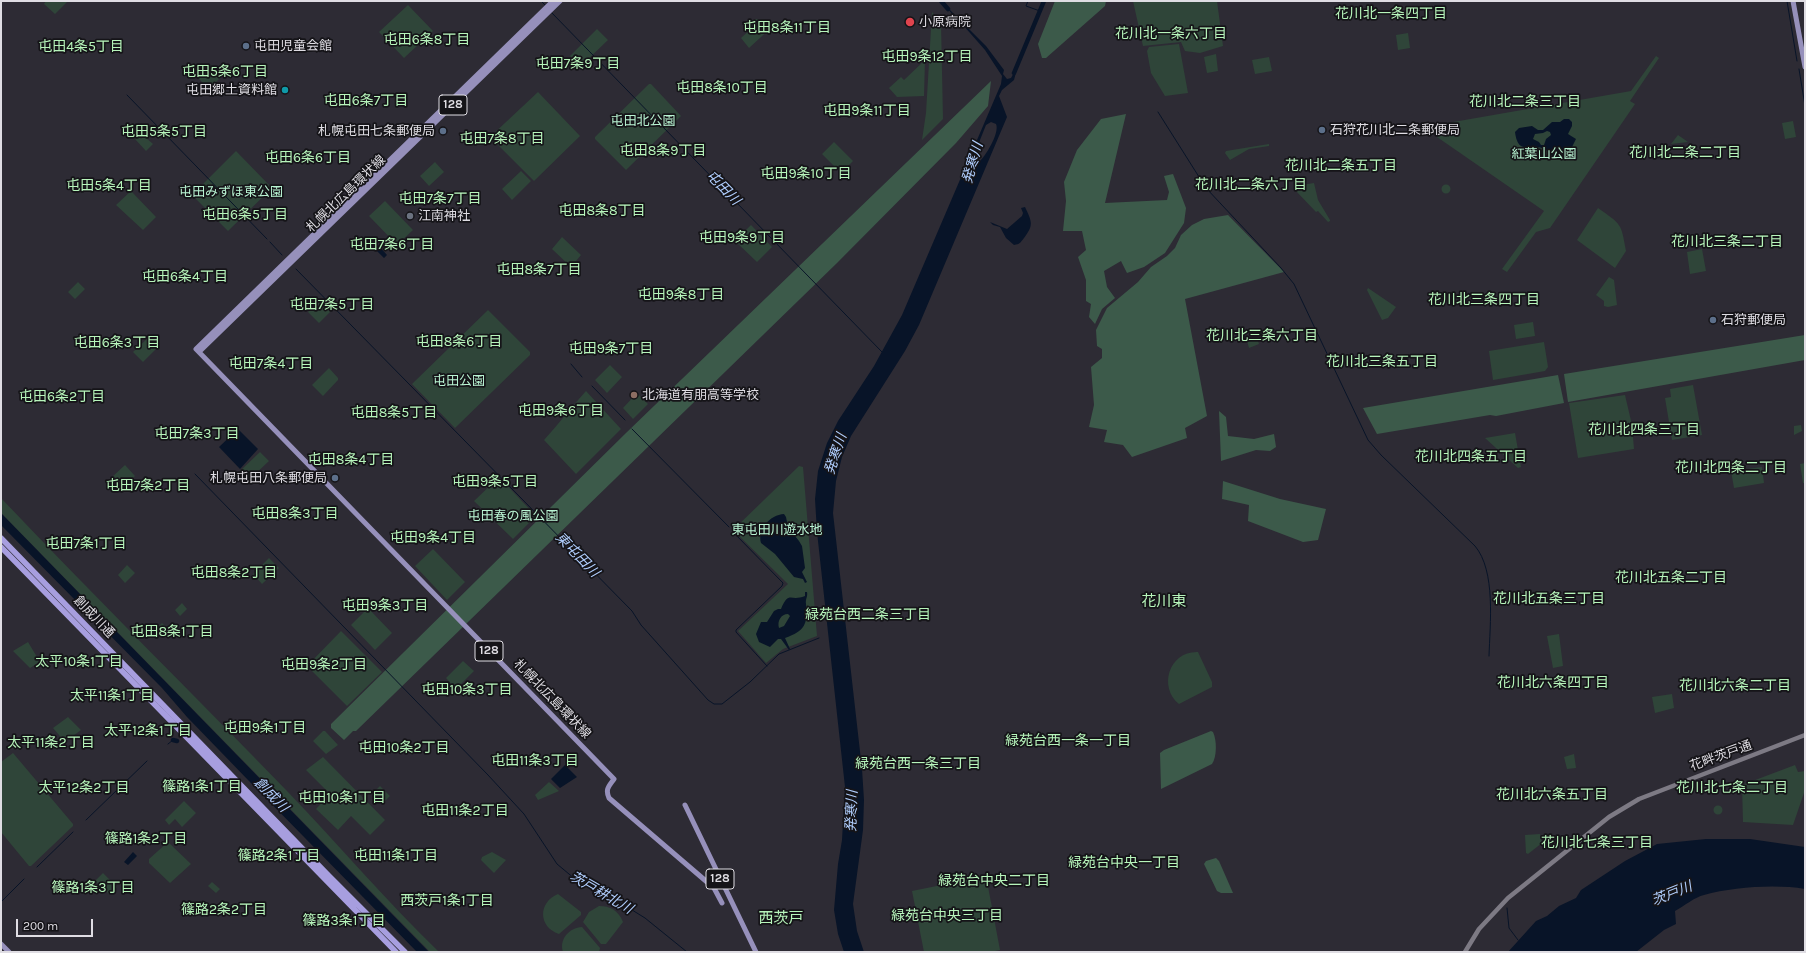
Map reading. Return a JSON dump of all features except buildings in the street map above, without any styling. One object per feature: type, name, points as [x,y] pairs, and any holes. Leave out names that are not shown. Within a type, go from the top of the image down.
[{"type":"highway","name":"創成川通","points":[[1,538],[405,952]]},
{"type":"highway","name":"創成川通","points":[[1,547],[396,952]]},
{"type":"main road","name":"札幌北広島環状線","points":[[197,351],[257,289],[549,7],[560,1]]},
{"type":"main road","points":[[1793,1],[1805,68]]},
{"type":"main road","name":"札幌北広島環状線","points":[[197,351],[549,7]]},
{"type":"main road","name":"札幌北広島環状線","points":[[197,351],[614,779],[607,788],[609,798],[714,888],[722,903]]},
{"type":"main road","name":"花畔茨戸通","points":[[1464,952],[1479,929],[1508,898],[1610,817],[1639,799],[1805,735]]},
{"type":"main road","name":"128","points":[[685,805],[756,952]]},
{"type":"main road","points":[[1,944],[10,952]]},
{"type":"green space","points":[[46,1],[67,2],[55,14],[44,4]]},
{"type":"green space","points":[[1055,1],[1106,1],[1105,6],[1046,58],[1042,58],[1038,44]]},
{"type":"green space","points":[[1133,1],[1217,1],[1223,46],[1200,53],[1185,51],[1181,42],[1143,46]]},
{"type":"green space","points":[[408,5],[433,31],[404,58],[379,32]]},
{"type":"green space","points":[[932,12],[941,23],[943,119],[922,140],[926,113]]},
{"type":"green space","points":[[755,19],[766,20],[772,27],[749,48],[741,38],[753,27]]},
{"type":"green space","points":[[597,29],[608,40],[580,67],[570,56]]},
{"type":"green space","points":[[1408,33],[1410,48],[1398,50],[1396,35]]},
{"type":"green space","points":[[1179,44],[1188,93],[1165,96],[1151,73],[1147,51],[1149,47]]},
{"type":"green space","points":[[1216,54],[1218,71],[1207,73],[1204,57]]},
{"type":"green space","name":"紅葉山公園","points":[[1656,56],[1659,58],[1630,101],[1635,104],[1550,228],[1536,232],[1507,272],[1502,269],[1544,211],[1437,137],[1436,125],[1631,91]]},
{"type":"green space","points":[[1269,57],[1272,71],[1255,74],[1252,60]]},
{"type":"green space","points":[[925,60],[924,96],[897,97],[889,88],[901,77],[904,80]]},
{"type":"green space","points":[[212,65],[223,75],[209,89],[198,78]]},
{"type":"green space","points":[[991,81],[988,106],[956,143],[837,263],[356,731],[353,731],[344,740],[331,728],[331,724],[627,432]]},
{"type":"green space","name":"屯田北公園","points":[[649,84],[651,84],[681,116],[626,170],[595,139],[595,137]]},
{"type":"green space","points":[[538,92],[580,136],[534,181],[490,137]]},
{"type":"green space","points":[[1126,114],[1105,203],[1167,200],[1169,192],[1164,176],[1173,174],[1186,208],[1184,223],[1165,253],[1144,267],[1127,273],[1121,261],[1104,271],[1107,287],[1115,298],[1102,309],[1095,324],[1089,317],[1091,304],[1086,301],[1086,280],[1078,257],[1086,250],[1082,231],[1063,231],[1066,201],[1064,182],[1077,150],[1101,119]]},
{"type":"green space","points":[[1793,121],[1796,137],[1785,139],[1782,123]]},
{"type":"green space","points":[[1678,135],[1688,142],[1671,144]]},
{"type":"green space","points":[[138,136],[141,139],[144,136],[153,144],[146,151],[135,139]]},
{"type":"green space","points":[[834,142],[853,161],[841,173],[822,154]]},
{"type":"green space","points":[[1269,144],[1269,146],[1249,149],[1230,160],[1225,153],[1226,151]]},
{"type":"green space","name":"屯田みずほ東公園","points":[[236,151],[271,187],[271,189],[228,231],[192,195]]},
{"type":"green space","points":[[435,162],[444,172],[429,186],[420,176]]},
{"type":"green space","points":[[521,171],[531,181],[512,200],[502,189]]},
{"type":"green space","points":[[1314,183],[1318,200],[1330,220],[1328,222],[1296,191],[1295,186]]},
{"type":"green space","points":[[1444,185],[1448,185],[1450,189],[1448,193],[1444,193],[1442,191],[1442,187]]},
{"type":"green space","points":[[131,191],[156,217],[143,230],[116,205]]},
{"type":"green space","points":[[385,201],[413,230],[397,245],[369,216]]},
{"type":"green space","points":[[1598,208],[1619,225],[1623,235],[1626,251],[1615,268],[1577,240]]},
{"type":"green space","points":[[1228,215],[1284,272],[1185,299],[1207,416],[1185,428],[1187,438],[1132,457],[1123,445],[1104,442],[1107,430],[1089,427],[1094,405],[1091,367],[1102,358],[1102,349],[1097,346],[1096,330],[1107,308],[1138,282],[1151,267],[1167,256],[1175,248],[1181,235],[1192,225],[1204,219]]},
{"type":"green space","points":[[751,225],[772,247],[757,262],[735,241]]},
{"type":"green space","points":[[562,237],[581,255],[571,267],[552,249]]},
{"type":"green space","points":[[1702,249],[1706,271],[1690,274],[1687,252]]},
{"type":"green space","points":[[1609,277],[1614,280],[1617,305],[1608,307],[1604,306],[1604,301],[1596,295]]},
{"type":"green space","points":[[78,282],[85,289],[75,299],[68,292]]},
{"type":"green space","points":[[1368,288],[1396,307],[1388,318],[1382,320],[1367,290]]},
{"type":"green space","points":[[320,300],[331,311],[319,323],[308,312]]},
{"type":"green space","name":"屯田公園","points":[[488,310],[530,352],[530,355],[455,428],[412,384]]},
{"type":"green space","points":[[1533,322],[1535,336],[1516,339],[1514,325]]},
{"type":"green space","points":[[1805,335],[1805,360],[1568,402],[1564,374]]},
{"type":"green space","points":[[150,336],[159,346],[143,362],[133,352]]},
{"type":"green space","points":[[1257,338],[1259,344],[1249,348],[1247,341]]},
{"type":"green space","points":[[1544,342],[1548,367],[1545,371],[1493,380],[1489,351]]},
{"type":"green space","points":[[610,365],[622,377],[607,393],[595,380]]},
{"type":"green space","points":[[329,368],[338,380],[323,396],[312,385]]},
{"type":"green space","points":[[1558,375],[1564,403],[1496,416],[1490,415],[1377,434],[1363,408]]},
{"type":"green space","points":[[1693,385],[1702,435],[1672,440],[1665,398],[1671,397],[1670,389]]},
{"type":"green space","points":[[586,391],[621,429],[576,474],[544,440]]},
{"type":"green space","points":[[637,393],[648,404],[633,419],[623,408]]},
{"type":"green space","points":[[1625,395],[1632,425],[1634,449],[1578,458],[1569,403]]},
{"type":"green space","points":[[1219,411],[1226,417],[1228,436],[1254,439],[1274,434],[1276,447],[1270,451],[1256,450],[1221,461]]},
{"type":"green space","points":[[1801,425],[1802,431],[1794,435],[1794,426]]},
{"type":"green space","points":[[1515,433],[1521,467],[1518,468],[1485,438]]},
{"type":"green space","points":[[260,452],[269,461],[249,480],[240,471]]},
{"type":"green space","points":[[1805,463],[1805,483],[1803,483],[1800,464]]},
{"type":"green space","points":[[125,465],[135,476],[123,488],[112,477]]},
{"type":"green space","name":"東屯田川遊水地","points":[[799,466],[803,467],[817,636],[783,649],[766,663],[738,631],[788,584],[733,530]]},
{"type":"green space","points":[[1762,467],[1764,483],[1734,488],[1731,471]]},
{"type":"green space","name":"屯田春の風公園","points":[[499,477],[536,516],[513,539],[474,501]]},
{"type":"green space","points":[[1223,481],[1280,499],[1326,509],[1318,540],[1303,542],[1248,521],[1249,505],[1222,499]]},
{"type":"green space","points":[[1,498],[287,791],[400,913],[439,952],[430,952],[1,513]]},
{"type":"green space","points":[[433,549],[465,582],[447,600],[415,566]]},
{"type":"green space","points":[[269,558],[279,568],[262,584],[253,574]]},
{"type":"green space","points":[[127,565],[135,573],[125,583],[118,575]]},
{"type":"green space","points":[[182,603],[187,609],[180,616],[175,610]]},
{"type":"green space","points":[[368,608],[392,633],[375,650],[351,625]]},
{"type":"green space","points":[[162,623],[168,629],[161,636],[155,630]]},
{"type":"green space","points":[[341,631],[382,672],[347,706],[307,666]]},
{"type":"green space","points":[[1559,634],[1563,666],[1553,668],[1547,636]]},
{"type":"green space","points":[[28,642],[40,662],[30,668],[13,651]]},
{"type":"green space","points":[[1198,652],[1212,682],[1212,687],[1179,704],[1169,689],[1168,680],[1170,671],[1180,657],[1188,653]]},
{"type":"green space","points":[[463,661],[474,671],[456,689],[446,678]]},
{"type":"green space","points":[[1672,694],[1674,708],[1655,713],[1652,697]]},
{"type":"green space","points":[[68,717],[81,730],[65,742],[53,728]]},
{"type":"green space","points":[[323,731],[325,731],[338,745],[326,754],[313,741]]},
{"type":"green space","points":[[1211,731],[1213,732],[1216,744],[1216,753],[1212,764],[1161,789],[1160,753]]},
{"type":"green space","points":[[13,753],[73,824],[73,826],[31,866],[29,866],[1,832],[1,762]]},
{"type":"green space","points":[[1574,754],[1576,768],[1567,769],[1564,757]]},
{"type":"green space","points":[[323,757],[385,820],[370,835],[351,816],[338,830],[316,809],[330,794],[306,770]]},
{"type":"green space","points":[[1795,765],[1798,772],[1805,771],[1805,790],[1793,825],[1743,822],[1742,785]]},
{"type":"green space","points":[[549,782],[559,791],[538,800],[535,795]]},
{"type":"green space","points":[[380,786],[390,796],[382,804],[372,794]]},
{"type":"green space","points":[[184,801],[196,813],[182,827],[175,819],[169,825],[165,820]]},
{"type":"green space","points":[[1716,806],[1720,806],[1722,810],[1720,814],[1716,814],[1714,812],[1714,808]]},
{"type":"green space","points":[[1540,834],[1542,843],[1528,854],[1526,853],[1525,835]]},
{"type":"green space","points":[[168,842],[191,864],[170,883],[149,863],[149,859]]},
{"type":"green space","points":[[492,852],[506,860],[494,873],[481,860],[482,857]]},
{"type":"green space","points":[[1216,858],[1219,861],[1233,893],[1221,893],[1217,891],[1204,864],[1206,861]]},
{"type":"green space","points":[[103,873],[117,887],[110,895],[95,881]]},
{"type":"green space","points":[[986,876],[1000,950],[990,952],[924,952],[912,891]]},
{"type":"green space","points":[[212,882],[220,889],[216,893],[208,886]]},
{"type":"green space","points":[[558,894],[581,912],[581,915],[559,934],[552,931],[547,926],[543,914],[547,903],[551,898]]},
{"type":"green space","points":[[599,906],[607,907],[619,914],[623,922],[606,944],[601,944],[583,922],[589,912]]},
{"type":"green space","points":[[582,927],[600,948],[599,952],[563,952],[562,943],[566,935],[577,928]]},
{"type":"water","points":[[943,3],[986,46],[1004,70],[1003,74],[1007,79],[1011,78],[1018,65],[1014,80],[1002,90],[999,96],[1007,117],[919,325],[905,351],[851,436],[842,457],[836,481],[833,513],[862,769],[864,800],[863,830],[853,904],[857,931],[864,952],[844,952],[838,934],[834,910],[838,864],[842,840],[845,787],[817,532],[815,499],[818,471],[827,443],[838,421],[874,366],[902,315],[1001,84],[1002,76],[985,50]],"holes":[[[991,122],[996,124],[997,128],[994,139],[985,155],[979,162],[976,160],[980,140],[986,125]]]},
{"type":"water","points":[[1564,119],[1569,119],[1572,122],[1572,126],[1568,134],[1576,139],[1571,149],[1563,157],[1554,158],[1542,148],[1521,146],[1516,139],[1515,132],[1519,128],[1532,126],[1538,130],[1543,130],[1552,122],[1560,122]],"holes":[[[1547,131],[1550,132],[1551,135],[1546,139],[1544,145],[1541,145],[1533,139],[1535,134]]]},
{"type":"water","points":[[1025,207],[1031,226],[1021,242],[1014,245],[1006,238],[1000,227],[993,225],[990,222],[1007,229],[1022,216],[1023,213],[1021,208]]},
{"type":"water","points":[[378,245],[387,255],[384,258],[375,249]]},
{"type":"water","points":[[238,429],[258,449],[240,469],[219,447]]},
{"type":"water","name":"創成川","points":[[1,513],[429,952],[417,952],[249,781],[187,717],[162,688],[1,525]]},
{"type":"water","points":[[784,514],[788,527],[802,546],[805,568],[802,572],[807,582],[805,583],[803,579],[794,577],[775,554],[761,543],[761,533],[766,524],[774,517]]},
{"type":"water","points":[[805,592],[807,592],[806,622],[797,633],[785,638],[790,649],[789,650],[781,639],[778,639],[770,647],[759,642],[756,634],[761,622],[767,622],[774,611],[781,609],[788,598],[800,598],[805,596]],"holes":[[[786,614],[790,616],[784,626],[779,628],[780,618]]]},
{"type":"water","points":[[565,765],[577,777],[560,788],[551,779]]},
{"type":"water","name":"茨戸川","points":[[1706,839],[1750,839],[1805,847],[1805,889],[1794,887],[1754,887],[1715,892],[1701,896],[1675,911],[1676,924],[1664,930],[1636,952],[1508,952],[1536,921],[1547,916],[1559,906],[1576,898],[1581,890],[1625,861],[1657,844]]},
{"type":"water","points":[[133,852],[137,856],[128,865],[124,862]]},
{"type":"waterway","name":"屯田川","points":[[541,1],[545,5]]},
{"type":"waterway","points":[[941,1],[948,9]]},
{"type":"waterway","points":[[1028,1],[1026,6],[1040,11]]},
{"type":"waterway","name":"発寒川","points":[[1014,73],[1044,1]]},
{"type":"waterway","points":[[1787,1],[1797,61]]},
{"type":"waterway","name":"屯田川","points":[[551,12],[882,352]]},
{"type":"waterway","points":[[1799,69],[1805,106]]},
{"type":"waterway","name":"東屯田川","points":[[127,95],[267,239]]},
{"type":"waterway","points":[[1158,112],[1206,188],[1281,268],[1294,284],[1368,440],[1381,455],[1475,546],[1482,557],[1489,583],[1491,614],[1489,656]]},
{"type":"waterway","name":"東屯田川","points":[[270,242],[282,255]]},
{"type":"waterway","name":"東屯田川","points":[[296,269],[632,611],[641,625],[708,700],[714,704],[722,704],[750,682],[779,654],[819,638]]},
{"type":"waterway","points":[[571,364],[582,377]]},
{"type":"waterway","points":[[592,386],[625,420]]},
{"type":"waterway","points":[[632,429],[729,527]]},
{"type":"waterway","name":"茨戸耕北川","points":[[195,474],[488,775],[524,814],[557,864],[575,879],[595,887],[645,918],[687,952]]},
{"type":"waterway","points":[[734,533],[783,583],[782,586],[736,630],[736,632],[767,666]]},
{"type":"waterway","points":[[168,744],[173,740]]},
{"type":"waterway","points":[[173,740],[177,741]]},
{"type":"waterway","points":[[86,820],[147,761]]},
{"type":"waterway","points":[[37,867],[73,832]]},
{"type":"waterway","points":[[1,902],[24,879]]},
{"type":"waterway","points":[[1507,908],[1509,928],[1518,940]]},
{"type":"place","name":"小原病院","points":[[910,22]]},
{"type":"place","name":"屯田児童会館","points":[[246,46]]},
{"type":"place","name":"屯田郷土資料館","points":[[285,90]]},
{"type":"place","name":"石狩花川北二条郵便局","points":[[1322,130]]},
{"type":"place","name":"札幌屯田七条郵便局","points":[[443,131]]},
{"type":"place","name":"江南神社","points":[[410,216]]},
{"type":"place","name":"石狩郵便局","points":[[1713,320]]},
{"type":"place","name":"北海道有朋高等学校","points":[[634,395]]},
{"type":"place","name":"札幌屯田八条郵便局","points":[[335,478]]},
{"type":"district","name":"花川北一条四丁目","points":[[1391,14]]},
{"type":"district","name":"屯田8条11丁目","points":[[787,28]]},
{"type":"district","name":"花川北一条六丁目","points":[[1171,34]]},
{"type":"district","name":"屯田6条8丁目","points":[[427,40]]},
{"type":"district","name":"屯田4条5丁目","points":[[81,47]]},
{"type":"district","name":"屯田9条12丁目","points":[[927,57]]},
{"type":"district","name":"屯田7条9丁目","points":[[578,64]]},
{"type":"district","name":"屯田5条6丁目","points":[[225,72]]},
{"type":"district","name":"屯田8条10丁目","points":[[722,88]]},
{"type":"district","name":"屯田6条7丁目","points":[[366,101]]},
{"type":"district","name":"花川北二条三丁目","points":[[1525,102]]},
{"type":"district","name":"屯田9条11丁目","points":[[867,111]]},
{"type":"district","name":"屯田5条5丁目","points":[[164,132]]},
{"type":"district","name":"屯田7条8丁目","points":[[502,139]]},
{"type":"district","name":"屯田8条9丁目","points":[[663,151]]},
{"type":"district","name":"花川北二条二丁目","points":[[1685,153]]},
{"type":"district","name":"屯田6条6丁目","points":[[308,158]]},
{"type":"district","name":"花川北二条五丁目","points":[[1341,166]]},
{"type":"district","name":"屯田9条10丁目","points":[[806,174]]},
{"type":"district","name":"花川北二条六丁目","points":[[1251,185]]},
{"type":"district","name":"屯田5条4丁目","points":[[109,186]]},
{"type":"district","name":"屯田7条7丁目","points":[[440,199]]},
{"type":"district","name":"屯田8条8丁目","points":[[602,211]]},
{"type":"district","name":"屯田6条5丁目","points":[[245,215]]},
{"type":"district","name":"屯田9条9丁目","points":[[742,238]]},
{"type":"district","name":"花川北三条二丁目","points":[[1727,242]]},
{"type":"district","name":"屯田7条6丁目","points":[[392,245]]},
{"type":"district","name":"屯田8条7丁目","points":[[539,270]]},
{"type":"district","name":"屯田6条4丁目","points":[[185,277]]},
{"type":"district","name":"屯田9条8丁目","points":[[681,295]]},
{"type":"district","name":"花川北三条四丁目","points":[[1484,300]]},
{"type":"district","name":"屯田7条5丁目","points":[[332,305]]},
{"type":"district","name":"花川北三条六丁目","points":[[1262,336]]},
{"type":"district","name":"屯田8条6丁目","points":[[459,342]]},
{"type":"district","name":"屯田6条3丁目","points":[[117,343]]},
{"type":"district","name":"屯田9条7丁目","points":[[611,349]]},
{"type":"district","name":"花川北三条五丁目","points":[[1382,362]]},
{"type":"district","name":"屯田7条4丁目","points":[[271,364]]},
{"type":"district","name":"屯田6条2丁目","points":[[62,397]]},
{"type":"district","name":"屯田9条6丁目","points":[[561,411]]},
{"type":"district","name":"屯田8条5丁目","points":[[394,413]]},
{"type":"district","name":"花川北四条三丁目","points":[[1644,430]]},
{"type":"district","name":"屯田7条3丁目","points":[[197,434]]},
{"type":"district","name":"花川北四条五丁目","points":[[1471,457]]},
{"type":"district","name":"屯田8条4丁目","points":[[351,460]]},
{"type":"district","name":"花川北四条二丁目","points":[[1731,468]]},
{"type":"district","name":"屯田9条5丁目","points":[[495,482]]},
{"type":"district","name":"屯田7条2丁目","points":[[148,486]]},
{"type":"district","name":"屯田8条3丁目","points":[[295,514]]},
{"type":"district","name":"屯田9条4丁目","points":[[433,538]]},
{"type":"district","name":"屯田7条1丁目","points":[[86,544]]},
{"type":"district","name":"屯田8条2丁目","points":[[234,573]]},
{"type":"district","name":"花川北五条二丁目","points":[[1671,578]]},
{"type":"district","name":"花川北五条三丁目","points":[[1549,599]]},
{"type":"district","name":"花川東","points":[[1164,602]]},
{"type":"district","name":"屯田9条3丁目","points":[[385,606]]},
{"type":"district","name":"緑苑台西二条三丁目","points":[[868,615]]},
{"type":"district","name":"屯田8条1丁目","points":[[172,632]]},
{"type":"district","name":"太平10条1丁目","points":[[79,662]]},
{"type":"district","name":"屯田9条2丁目","points":[[324,665]]},
{"type":"district","name":"花川北六条四丁目","points":[[1553,683]]},
{"type":"district","name":"花川北六条二丁目","points":[[1735,686]]},
{"type":"district","name":"屯田10条3丁目","points":[[467,690]]},
{"type":"district","name":"太平11条1丁目","points":[[112,696]]},
{"type":"district","name":"屯田9条1丁目","points":[[265,728]]},
{"type":"district","name":"太平12条1丁目","points":[[148,731]]},
{"type":"district","name":"緑苑台西一条一丁目","points":[[1068,741]]},
{"type":"district","name":"太平11条2丁目","points":[[51,743]]},
{"type":"district","name":"屯田10条2丁目","points":[[404,748]]},
{"type":"district","name":"屯田11条3丁目","points":[[535,761]]},
{"type":"district","name":"緑苑台西一条三丁目","points":[[918,764]]},
{"type":"district","name":"篠路1条1丁目","points":[[202,787]]},
{"type":"district","name":"太平12条2丁目","points":[[84,788]]},
{"type":"district","name":"花川北七条二丁目","points":[[1732,788]]},
{"type":"district","name":"花川北六条五丁目","points":[[1552,795]]},
{"type":"district","name":"屯田10条1丁目","points":[[342,798]]},
{"type":"district","name":"屯田11条2丁目","points":[[465,811]]},
{"type":"district","name":"篠路1条2丁目","points":[[146,839]]},
{"type":"district","name":"花川北七条三丁目","points":[[1597,843]]},
{"type":"district","name":"篠路2条1丁目","points":[[279,856]]},
{"type":"district","name":"屯田11条1丁目","points":[[396,856]]},
{"type":"district","name":"緑苑台中央一丁目","points":[[1124,863]]},
{"type":"district","name":"緑苑台中央二丁目","points":[[994,881]]},
{"type":"district","name":"篠路1条3丁目","points":[[93,888]]},
{"type":"district","name":"西茨戸1条1丁目","points":[[447,901]]},
{"type":"district","name":"篠路2条2丁目","points":[[224,910]]},
{"type":"district","name":"緑苑台中央三丁目","points":[[947,916]]},
{"type":"district","name":"西茨戸","points":[[781,919]]},
{"type":"district","name":"篠路3条1丁目","points":[[344,921]]}]
